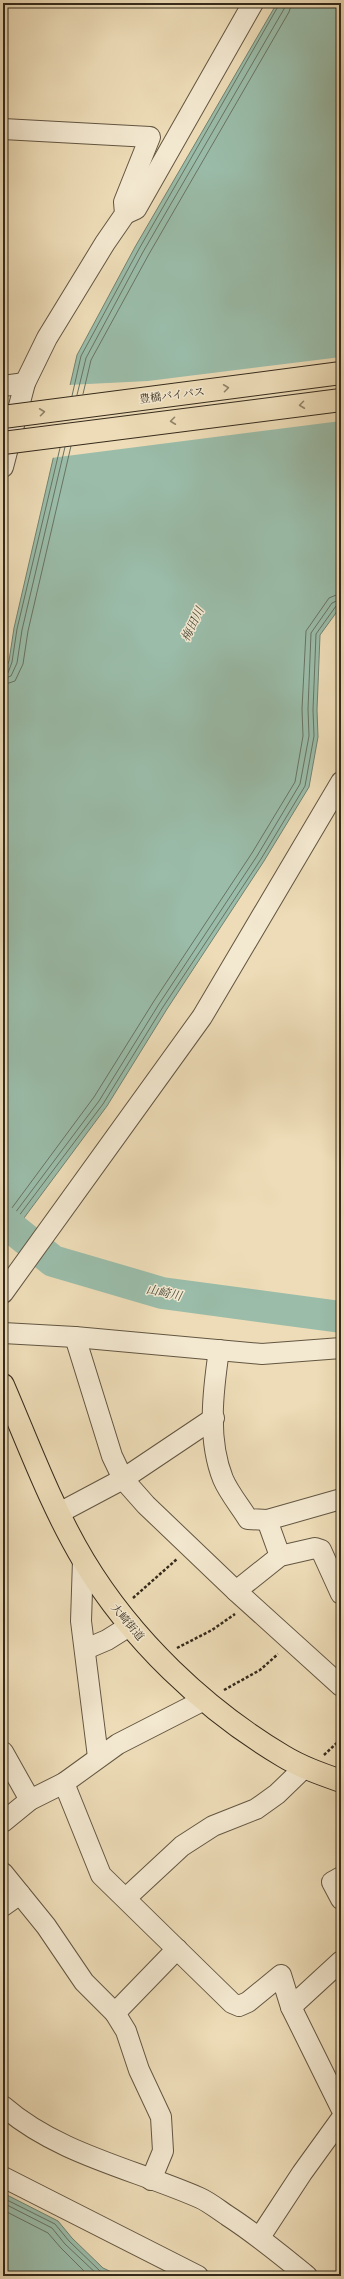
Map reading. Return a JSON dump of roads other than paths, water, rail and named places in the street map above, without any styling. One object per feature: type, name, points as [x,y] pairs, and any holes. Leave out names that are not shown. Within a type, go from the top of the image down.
[{"type":"main road","name":"豊橋バイパス","points":[[3,417],[341,373]]},
{"type":"main road","points":[[3,443],[341,400]]},
{"type":"main road","name":"大崎街道","points":[[3,1385],[58,1513],[83,1560],[124,1617],[159,1658],[204,1700],[283,1756],[305,1767],[341,1781]]},
{"type":"street","points":[[3,467],[25,383],[47,338],[105,243],[125,214],[136,209],[253,3]]},
{"type":"street","points":[[3,129],[150,137],[124,202],[125,214]]},
{"type":"street","points":[[3,386],[25,383]]},
{"type":"street","points":[[3,1292],[202,1017],[341,782]]},
{"type":"street","points":[[3,1333],[75,1337],[262,1354],[341,1348]]},
{"type":"street","points":[[75,1337],[112,1456],[123,1479],[146,1505],[243,1598],[341,1686]]},
{"type":"street","points":[[219,1350],[215,1380],[215,1448],[223,1479],[248,1518],[267,1520],[341,1499]]},
{"type":"street","points":[[58,1513],[123,1479],[214,1418]]},
{"type":"street","points":[[267,1520],[280,1556]]},
{"type":"street","points":[[243,1598],[280,1556],[315,1548],[321,1550],[341,1594]]},
{"type":"street","points":[[83,1560],[81,1621],[86,1649],[98,1757]]},
{"type":"street","points":[[86,1649],[107,1640],[124,1617]]},
{"type":"street","points":[[3,1822],[30,1800],[64,1783],[118,1744],[204,1700]]},
{"type":"street","points":[[3,1752],[30,1800]]},
{"type":"street","points":[[126,1898],[182,1846],[213,1826],[256,1809],[277,1794],[305,1767]]},
{"type":"street","points":[[64,1783],[100,1875],[126,1898],[232,2003],[239,2006],[248,2002],[281,1976],[291,2006],[341,2108]]},
{"type":"street","points":[[3,1873],[46,1926],[84,1982],[115,2013],[126,2031],[139,2070],[161,2117],[163,2151],[151,2180]]},
{"type":"street","points":[[341,1877],[332,1882],[341,1899]]},
{"type":"street","points":[[3,1906],[20,1894]]},
{"type":"street","points":[[115,2013],[177,1949]]},
{"type":"street","points":[[291,2006],[341,1961]]},
{"type":"street","points":[[3,2106],[22,2123],[56,2141],[151,2180],[201,2198],[260,2237],[307,2276]]},
{"type":"street","points":[[260,2237],[302,2173],[341,2119]]},
{"type":"street","points":[[3,2177],[198,2276]]},
{"type":"water","name":"梅田川","points":[[277,3],[341,3],[341,606],[320,635],[317,710],[318,737],[309,787],[264,861],[167,1009],[107,1106],[21,1222],[3,1243],[3,675],[9,661],[14,628],[77,355],[135,247]]},
{"type":"water","points":[[3,2193],[58,2221],[72,2238],[103,2268],[120,2276],[3,2276]]},
{"type":"waterway","name":"山崎川","points":[[3,1221],[53,1261],[162,1293],[341,1317]]}]
